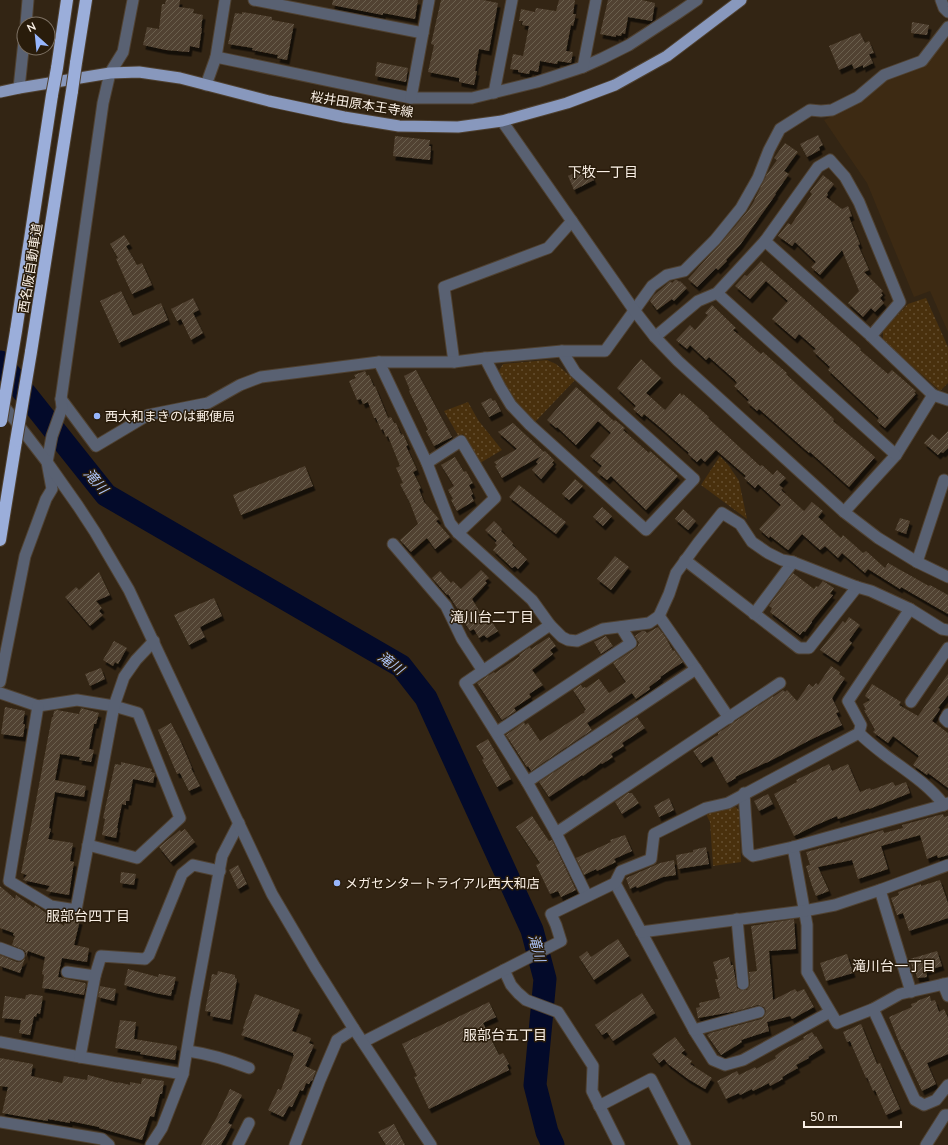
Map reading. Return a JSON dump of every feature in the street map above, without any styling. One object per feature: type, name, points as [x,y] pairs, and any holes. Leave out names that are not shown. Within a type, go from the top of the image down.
[{"type":"highway","name":"西名阪自動車道","points":[[0,423],[16,330],[67,0]]},
{"type":"highway","name":"西名阪自動車道","points":[[0,540],[86,0]]},
{"type":"main road","name":"桜井田原本王寺線","points":[[0,92],[110,73],[139,72],[180,78],[269,101],[344,117],[399,126],[458,127],[502,121],[567,103],[615,84],[668,56],[742,0]]},
{"type":"street","points":[[27,16],[28,0]]},
{"type":"street","points":[[0,682],[25,556],[46,499],[52,489],[47,462],[61,403],[103,103],[110,73],[123,52],[133,0]]},
{"type":"street","points":[[206,85],[216,57],[225,0]]},
{"type":"street","points":[[254,0],[423,33]]},
{"type":"street","points":[[411,98],[429,0]]},
{"type":"street","points":[[494,93],[512,0]]},
{"type":"street","points":[[584,67],[596,0]]},
{"type":"street","points":[[678,13],[681,0]]},
{"type":"street","points":[[216,57],[411,98],[472,98],[537,82],[584,67],[628,45],[697,0]]},
{"type":"street","points":[[941,0],[944,8],[948,12]]},
{"type":"street","points":[[61,403],[96,446],[148,415],[208,403],[240,385],[261,377],[379,362],[454,362],[562,351],[605,351],[652,286],[667,275],[684,271],[715,240],[741,208],[758,178],[769,150],[780,128],[810,110],[832,110],[858,97],[884,75],[922,61],[948,27]]},
{"type":"street","points":[[19,88],[22,56]]},
{"type":"street","points":[[502,121],[634,310],[678,361],[844,512],[878,538],[917,562],[948,576]]},
{"type":"street","points":[[656,337],[698,301],[717,293],[765,242],[818,167],[830,160],[845,177],[859,202],[900,302],[871,336]]},
{"type":"street","points":[[454,362],[444,287],[548,248],[572,221]]},
{"type":"street","points":[[765,242],[871,336],[933,395],[948,400]]},
{"type":"street","points":[[717,293],[896,455]]},
{"type":"street","points":[[485,358],[511,405],[530,425],[646,530],[694,479],[574,372],[562,351]]},
{"type":"street","points":[[379,362],[426,463],[450,523],[458,533],[532,600],[550,625],[562,637],[568,640],[576,641],[603,629],[649,623],[659,616],[669,594],[676,573],[722,513],[740,524],[752,542],[768,554],[782,560],[794,562],[856,587],[871,591],[910,609],[942,629],[948,630]]},
{"type":"street","points":[[844,512],[896,455],[933,395]]},
{"type":"street","points":[[0,401],[47,462],[78,506],[129,590],[272,894],[362,1042],[431,1145]]},
{"type":"street","points":[[426,463],[461,441],[495,498],[458,533]]},
{"type":"street","points":[[917,562],[944,480]]},
{"type":"street","points":[[393,544],[446,606],[462,639],[483,671]]},
{"type":"street","points":[[685,560],[799,648],[809,648],[856,587]]},
{"type":"street","points":[[754,614],[794,562]]},
{"type":"street","points":[[859,733],[860,725],[848,701],[910,609]]},
{"type":"street","points":[[659,616],[729,718]]},
{"type":"street","points":[[550,625],[465,683],[527,782],[556,833],[587,896]]},
{"type":"street","points":[[497,732],[631,643],[621,627]]},
{"type":"street","points":[[38,706],[9,880],[51,906],[76,910],[114,706],[124,677],[136,660],[154,641]]},
{"type":"street","points":[[911,702],[948,648]]},
{"type":"street","points":[[527,782],[696,669]]},
{"type":"street","points":[[556,833],[780,683]]},
{"type":"street","points":[[0,693],[38,706],[77,700],[114,706],[138,713],[180,818],[137,858],[88,845]]},
{"type":"street","points":[[948,714],[945,719],[948,722]]},
{"type":"street","points":[[362,1042],[561,941],[551,914],[615,883],[621,871],[651,859],[654,834],[706,808],[728,803],[744,793],[859,733]]},
{"type":"street","points":[[859,733],[873,746],[904,769],[946,804]]},
{"type":"street","points":[[744,793],[748,852],[752,856],[793,847],[946,804]]},
{"type":"street","points":[[151,1145],[162,1128],[183,1074],[222,856],[239,823]]},
{"type":"street","points":[[793,847],[807,925],[807,972],[837,1023],[873,1009],[900,994],[946,984],[948,996]]},
{"type":"street","points":[[80,1057],[95,976],[101,956],[145,959],[150,955],[182,874],[193,865],[220,871]]},
{"type":"street","points":[[642,932],[804,911],[835,905],[948,865]]},
{"type":"street","points":[[615,883],[694,1030],[713,1060],[725,1065],[743,1060],[830,1012]]},
{"type":"street","points":[[880,890],[911,992]]},
{"type":"street","points":[[737,919],[743,984]]},
{"type":"street","points":[[0,948],[19,955]]},
{"type":"street","points":[[504,970],[511,985],[526,1000],[558,1012],[593,1066],[592,1091],[619,1145]]},
{"type":"street","points":[[67,972],[95,976]]},
{"type":"street","points":[[873,1009],[915,1100],[924,1105],[936,1100],[948,1085]]},
{"type":"street","points":[[694,1030],[760,1012]]},
{"type":"street","points":[[295,1145],[337,1040],[354,1029]]},
{"type":"street","points":[[0,1042],[183,1074]]},
{"type":"street","points":[[188,1051],[203,1053],[249,1068]]},
{"type":"street","points":[[599,1106],[651,1079],[685,1145]]},
{"type":"street","points":[[926,1145],[945,1114],[948,1115]]},
{"type":"street","points":[[0,1122],[102,1139],[109,1145]]},
{"type":"street","points":[[238,1145],[249,1123]]},
{"type":"shaded area","points":[[948,38],[948,332],[930,291],[914,297],[867,183],[824,120],[862,101],[886,78],[924,65]]},
{"type":"shaded area","points":[[926,298],[948,347],[948,383],[940,391],[883,340],[883,331],[908,304]]},
{"type":"shaded area","points":[[547,360],[556,364],[575,380],[535,422],[516,401],[498,372],[503,364]]},
{"type":"shaded area","points":[[468,402],[478,420],[502,450],[480,463],[463,434],[459,437],[444,411]]},
{"type":"shaded area","points":[[720,456],[739,481],[747,519],[701,485]]},
{"type":"shaded area","points":[[736,807],[739,810],[741,862],[713,866],[710,822],[706,814],[718,809]]},
{"type":"building","points":[[166,0],[180,0],[179,7],[194,9],[193,13],[203,15],[199,48],[190,46],[189,52],[166,50],[143,45],[147,27],[159,29],[162,4],[165,4]]},
{"type":"building","points":[[333,0],[418,0],[415,19],[383,13],[383,15],[332,5]]},
{"type":"building","points":[[441,0],[483,0],[498,3],[489,51],[479,49],[474,85],[459,82],[459,78],[428,72],[434,45],[431,44]]},
{"type":"building","points":[[559,0],[575,0],[573,14],[576,14],[573,26],[571,25],[566,51],[573,52],[571,63],[558,61],[557,64],[540,61],[538,72],[530,70],[529,74],[510,69],[513,54],[523,56],[529,26],[522,25],[523,21],[519,21],[521,9],[535,12],[536,8],[556,11]]},
{"type":"building","points":[[608,0],[642,0],[655,3],[652,21],[628,17],[625,34],[622,33],[621,36],[616,35],[616,37],[600,34]]},
{"type":"building","points":[[242,12],[272,17],[272,20],[294,24],[287,60],[277,58],[278,55],[252,50],[253,48],[228,44],[235,13],[242,14]]},
{"type":"building","points":[[912,22],[929,25],[927,35],[911,33]]},
{"type":"building","points":[[860,33],[865,43],[869,41],[874,53],[869,54],[873,63],[863,68],[863,65],[854,69],[852,64],[839,70],[829,46]]},
{"type":"building","points":[[377,62],[408,68],[406,82],[375,76]]},
{"type":"building","points":[[818,135],[823,145],[819,147],[820,150],[807,157],[800,144]]},
{"type":"building","points":[[395,136],[430,140],[430,160],[393,156]]},
{"type":"building","points":[[785,143],[798,152],[784,171],[789,174],[740,245],[726,260],[727,261],[718,270],[716,268],[697,287],[688,279],[747,212],[767,174],[777,160],[774,158]]},
{"type":"building","points":[[588,166],[594,180],[574,190],[568,176]]},
{"type":"building","points":[[823,175],[834,184],[827,193],[828,195],[826,197],[842,209],[848,206],[852,216],[849,217],[860,244],[858,245],[869,270],[864,272],[883,291],[881,293],[883,295],[880,298],[884,303],[875,312],[871,308],[863,317],[848,303],[859,291],[842,250],[820,275],[811,267],[816,262],[795,242],[792,246],[778,236],[788,223],[791,225],[812,194],[810,192]]},
{"type":"building","points":[[124,235],[130,244],[126,246],[137,265],[142,263],[152,285],[132,294],[116,259],[118,258],[110,244]]},
{"type":"building","points":[[761,261],[888,374],[892,370],[916,391],[914,393],[916,394],[885,428],[877,421],[879,418],[828,370],[830,367],[813,351],[816,349],[799,334],[795,339],[772,319],[788,301],[766,281],[750,299],[735,286]]},
{"type":"building","points":[[675,280],[680,281],[687,288],[674,301],[672,299],[657,310],[650,301],[654,295],[670,281],[672,283]]},
{"type":"building","points":[[121,291],[133,316],[161,303],[168,320],[119,343],[100,301]]},
{"type":"building","points":[[193,298],[199,310],[193,313],[203,333],[191,340],[181,319],[177,321],[171,309]]},
{"type":"building","points":[[712,305],[736,328],[733,330],[761,354],[763,352],[787,373],[786,374],[834,419],[833,421],[875,457],[849,487],[759,409],[757,411],[747,402],[749,400],[734,386],[737,383],[735,380],[709,357],[706,360],[690,345],[687,349],[676,340],[690,325],[695,330],[708,315],[705,313]]},
{"type":"building","points":[[641,359],[661,378],[646,393],[665,410],[680,393],[682,396],[683,394],[760,466],[762,465],[773,475],[777,470],[786,478],[779,485],[783,488],[781,490],[804,511],[812,502],[823,511],[818,517],[841,538],[843,535],[863,553],[866,551],[885,568],[888,563],[948,595],[948,614],[901,587],[900,589],[868,569],[865,573],[842,553],[838,558],[825,546],[820,550],[802,534],[788,550],[770,536],[769,538],[759,529],[781,505],[758,484],[755,488],[744,478],[746,476],[716,450],[705,462],[701,458],[697,462],[688,454],[689,453],[644,414],[642,417],[633,409],[636,406],[617,388]]},
{"type":"building","points":[[416,370],[452,437],[434,446],[426,431],[428,430],[409,391],[410,390],[404,376]]},
{"type":"building","points":[[365,371],[367,376],[369,375],[374,387],[375,386],[388,418],[391,417],[394,423],[396,423],[401,435],[403,434],[408,445],[406,446],[417,470],[413,472],[421,488],[419,489],[424,502],[439,519],[436,521],[450,537],[435,549],[427,538],[411,552],[400,540],[418,524],[410,503],[400,484],[403,483],[396,468],[400,466],[388,436],[386,437],[383,429],[381,430],[376,418],[374,418],[368,402],[363,404],[361,399],[357,400],[349,381],[356,378],[354,375]]},
{"type":"building","points":[[576,387],[614,421],[615,420],[625,428],[623,430],[649,453],[650,451],[678,476],[646,510],[611,476],[607,480],[597,472],[602,466],[590,456],[611,433],[598,421],[576,445],[557,427],[556,428],[547,420]]},
{"type":"building","points":[[491,398],[493,401],[495,400],[501,411],[489,417],[481,403]]},
{"type":"building","points":[[513,423],[554,460],[552,463],[554,464],[541,479],[532,470],[538,464],[536,462],[541,456],[502,478],[495,466],[497,465],[494,462],[517,449],[498,432]]},
{"type":"building","points":[[948,431],[948,448],[943,453],[941,452],[938,455],[924,443],[932,434],[939,440]]},
{"type":"building","points":[[455,457],[473,483],[469,485],[474,501],[457,511],[448,490],[454,486],[441,465]]},
{"type":"building","points":[[305,466],[313,486],[241,515],[233,495]]},
{"type":"building","points":[[575,479],[583,486],[569,500],[562,494]]},
{"type":"building","points":[[519,485],[566,522],[556,534],[509,497]]},
{"type":"building","points":[[602,507],[612,516],[603,526],[593,517]]},
{"type":"building","points":[[683,509],[696,521],[688,530],[675,519]]},
{"type":"building","points":[[900,518],[910,521],[906,534],[895,530]]},
{"type":"building","points":[[494,521],[502,529],[501,531],[513,543],[512,545],[527,559],[518,569],[515,566],[512,568],[493,550],[497,545],[495,543],[497,541],[485,530]]},
{"type":"building","points":[[615,556],[629,567],[611,590],[597,579]]},
{"type":"building","points":[[481,570],[489,578],[485,581],[487,583],[472,599],[488,625],[492,622],[498,631],[487,638],[484,635],[479,638],[474,629],[470,631],[448,594],[447,595],[432,578],[440,571],[451,583],[453,581],[461,589]]},
{"type":"building","points":[[99,572],[110,595],[96,601],[102,608],[99,611],[103,615],[90,626],[65,597],[76,587],[79,590]]},
{"type":"building","points":[[793,573],[814,589],[823,581],[834,588],[830,594],[833,595],[805,632],[803,631],[800,635],[770,612],[772,608],[769,606]]},
{"type":"building","points":[[214,598],[222,616],[200,627],[205,637],[189,645],[174,615]]},
{"type":"building","points":[[849,617],[860,625],[849,640],[852,643],[838,662],[820,650],[843,621],[845,623]]},
{"type":"building","points":[[658,627],[673,651],[674,650],[683,662],[660,677],[661,678],[649,687],[650,689],[636,699],[632,693],[587,723],[592,730],[531,771],[506,735],[524,722],[525,725],[528,723],[540,741],[585,712],[584,711],[586,710],[573,690],[581,685],[583,688],[586,688],[599,679],[609,693],[626,682],[613,663],[638,646],[639,643],[635,636],[642,631],[647,633]]},
{"type":"building","points":[[606,636],[613,646],[601,654],[594,642]]},
{"type":"building","points":[[549,637],[556,646],[550,650],[553,654],[532,670],[543,685],[529,694],[531,697],[514,708],[516,711],[502,720],[477,683],[494,672],[495,673],[520,656],[519,655],[530,647],[531,649]]},
{"type":"building","points":[[114,641],[127,648],[118,664],[115,662],[113,666],[103,660]]},
{"type":"building","points":[[831,666],[840,672],[839,674],[845,678],[832,698],[839,712],[836,713],[842,725],[735,777],[736,778],[727,783],[712,756],[701,763],[693,751],[783,690],[785,692],[787,690],[797,701],[809,684],[813,687],[816,683],[818,685]]},
{"type":"building","points":[[101,668],[105,679],[90,686],[85,674]]},
{"type":"building","points":[[948,674],[948,695],[938,708],[940,709],[932,721],[948,733],[948,788],[928,773],[927,775],[913,765],[919,756],[893,736],[888,743],[873,732],[875,730],[864,710],[866,710],[863,704],[870,700],[865,696],[872,684],[901,702],[899,705],[918,716]]},
{"type":"building","points":[[5,707],[25,711],[23,737],[1,734]]},
{"type":"building","points":[[81,708],[99,713],[96,724],[94,724],[89,749],[94,750],[91,762],[79,760],[80,757],[60,754],[55,780],[86,786],[84,797],[55,792],[49,828],[51,829],[48,839],[73,843],[70,861],[74,862],[69,895],[46,891],[50,886],[23,880],[27,875],[21,873],[54,711],[57,710],[79,714]]},
{"type":"building","points":[[637,717],[645,728],[622,743],[624,746],[611,754],[613,757],[602,764],[601,763],[549,797],[539,782]]},
{"type":"building","points":[[171,723],[200,786],[189,791],[180,773],[177,774],[158,730]]},
{"type":"building","points":[[488,739],[511,779],[497,787],[476,746]]},
{"type":"building","points":[[121,762],[152,769],[151,772],[155,773],[153,783],[133,779],[129,801],[126,801],[126,805],[122,804],[116,838],[102,835],[105,819],[103,818],[115,764],[121,765]]},
{"type":"building","points":[[829,764],[832,771],[848,764],[860,792],[870,788],[871,790],[893,782],[895,786],[906,782],[910,793],[838,819],[837,816],[794,836],[774,794],[797,782],[796,780]]},
{"type":"building","points":[[628,793],[632,793],[639,803],[622,814],[615,802]]},
{"type":"building","points":[[768,794],[773,804],[759,811],[754,801]]},
{"type":"building","points":[[669,798],[674,810],[659,817],[654,806]]},
{"type":"building","points":[[943,814],[944,817],[948,816],[948,855],[938,858],[937,855],[927,859],[920,835],[881,846],[888,869],[858,879],[852,860],[818,867],[829,891],[816,896],[806,866],[810,865],[806,852],[883,830],[884,833],[903,828],[902,825]]},
{"type":"building","points":[[532,816],[549,841],[552,840],[576,890],[561,897],[558,891],[550,894],[536,865],[540,863],[516,827]]},
{"type":"building","points":[[185,829],[195,842],[171,862],[159,847],[180,830],[181,832]]},
{"type":"building","points":[[625,835],[632,851],[614,859],[616,862],[584,875],[576,858],[611,842],[610,840]]},
{"type":"building","points":[[706,847],[709,864],[678,869],[676,855],[693,852],[693,850]]},
{"type":"building","points":[[674,860],[676,875],[663,877],[637,888],[636,886],[630,889],[626,878],[660,863]]},
{"type":"building","points":[[238,865],[247,884],[238,889],[229,870]]},
{"type":"building","points":[[121,872],[136,874],[134,885],[120,883]]},
{"type":"building","points":[[940,880],[948,903],[948,918],[909,931],[903,913],[897,915],[891,898],[899,895],[898,892],[921,884],[921,886]]},
{"type":"building","points":[[0,886],[15,899],[16,895],[34,908],[35,905],[64,926],[66,917],[80,920],[74,945],[89,948],[87,962],[62,958],[58,977],[85,983],[84,995],[42,988],[44,975],[42,974],[45,957],[28,951],[26,957],[24,950],[12,945],[15,936],[13,935],[14,933],[0,928]]},
{"type":"building","points":[[794,919],[796,949],[769,951],[773,1000],[795,989],[797,992],[804,989],[814,1007],[792,1019],[790,1016],[767,1022],[769,1031],[741,1040],[742,1042],[721,1055],[707,1035],[761,1019],[764,1017],[766,1011],[764,1007],[758,1005],[737,1011],[698,1018],[696,1008],[700,1007],[699,1003],[720,998],[715,979],[718,979],[713,962],[729,957],[731,965],[733,965],[737,988],[740,990],[747,990],[750,984],[749,972],[757,971],[751,926]]},
{"type":"building","points":[[618,939],[629,956],[594,980],[579,957],[587,951],[591,957]]},
{"type":"building","points":[[937,951],[942,966],[926,971],[927,977],[917,978],[915,971],[913,971],[910,959]]},
{"type":"building","points":[[847,954],[853,973],[826,981],[820,963]]},
{"type":"building","points":[[0,955],[17,962],[21,962],[25,958],[20,973],[0,966]]},
{"type":"building","points":[[128,969],[158,977],[159,974],[176,977],[171,996],[124,985]]},
{"type":"building","points":[[218,971],[235,975],[235,978],[237,979],[230,1020],[210,1016],[211,1012],[205,1011],[212,974],[217,975]]},
{"type":"building","points":[[100,986],[116,989],[114,1001],[98,997]]},
{"type":"building","points":[[642,993],[655,1013],[613,1041],[607,1032],[602,1035],[595,1025]]},
{"type":"building","points":[[255,994],[300,1010],[292,1031],[311,1038],[309,1043],[314,1045],[305,1066],[316,1071],[312,1081],[311,1080],[309,1084],[306,1083],[303,1091],[300,1090],[292,1107],[289,1106],[283,1117],[268,1110],[278,1089],[281,1090],[294,1055],[293,1053],[241,1035]]},
{"type":"building","points":[[26,995],[43,996],[40,1014],[37,1013],[36,1017],[34,1016],[30,1035],[19,1033],[21,1020],[2,1018],[5,996],[25,999]]},
{"type":"building","points":[[930,996],[931,1001],[935,1000],[939,1012],[944,1009],[948,1018],[948,1054],[927,1063],[936,1084],[922,1091],[902,1050],[889,1017],[912,1007],[911,1004]]},
{"type":"building","points":[[489,1002],[496,1017],[483,1023],[499,1055],[503,1053],[509,1064],[507,1065],[509,1070],[429,1109],[414,1077],[417,1076],[402,1044]]},
{"type":"building","points":[[120,1020],[136,1022],[134,1039],[177,1046],[175,1060],[115,1048]]},
{"type":"building","points":[[861,1024],[877,1064],[880,1063],[900,1109],[886,1115],[875,1090],[873,1091],[867,1077],[866,1078],[850,1041],[847,1042],[843,1032]]},
{"type":"building","points":[[812,1032],[823,1048],[796,1065],[798,1068],[770,1086],[769,1083],[753,1091],[752,1089],[740,1095],[739,1093],[726,1099],[717,1081],[737,1071],[739,1075],[755,1067],[756,1069],[776,1058],[775,1056],[783,1050],[804,1039],[803,1037]]},
{"type":"building","points":[[675,1037],[685,1050],[681,1053],[692,1061],[690,1064],[712,1078],[705,1089],[688,1079],[668,1064],[664,1059],[659,1063],[652,1054]]},
{"type":"building","points":[[0,1058],[33,1064],[31,1076],[62,1083],[64,1076],[87,1080],[88,1075],[130,1085],[130,1082],[141,1084],[142,1078],[164,1081],[162,1094],[160,1094],[154,1117],[150,1116],[142,1140],[99,1127],[70,1121],[70,1123],[48,1119],[48,1121],[2,1113],[8,1087],[0,1086]]},
{"type":"building","points":[[230,1089],[242,1095],[228,1123],[232,1125],[221,1145],[201,1145],[217,1117]]},
{"type":"building","points":[[394,1124],[405,1145],[386,1145],[378,1132]]},
{"type":"waterway","name":"滝川","points":[[0,362],[106,495],[401,666],[426,698],[532,930],[545,979],[535,1085],[547,1132],[553,1145]]},
{"type":"place","name":"西大和まきのは郵便局","points":[[97,416]]},
{"type":"place","name":"メガセンタートライアル西大和店","points":[[337,883]]},
{"type":"district","name":"下牧一丁目","points":[[603,172]]},
{"type":"district","name":"滝川台二丁目","points":[[492,617]]},
{"type":"district","name":"服部台四丁目","points":[[88,916]]},
{"type":"district","name":"滝川台一丁目","points":[[894,966]]},
{"type":"district","name":"服部台五丁目","points":[[505,1035]]}]
